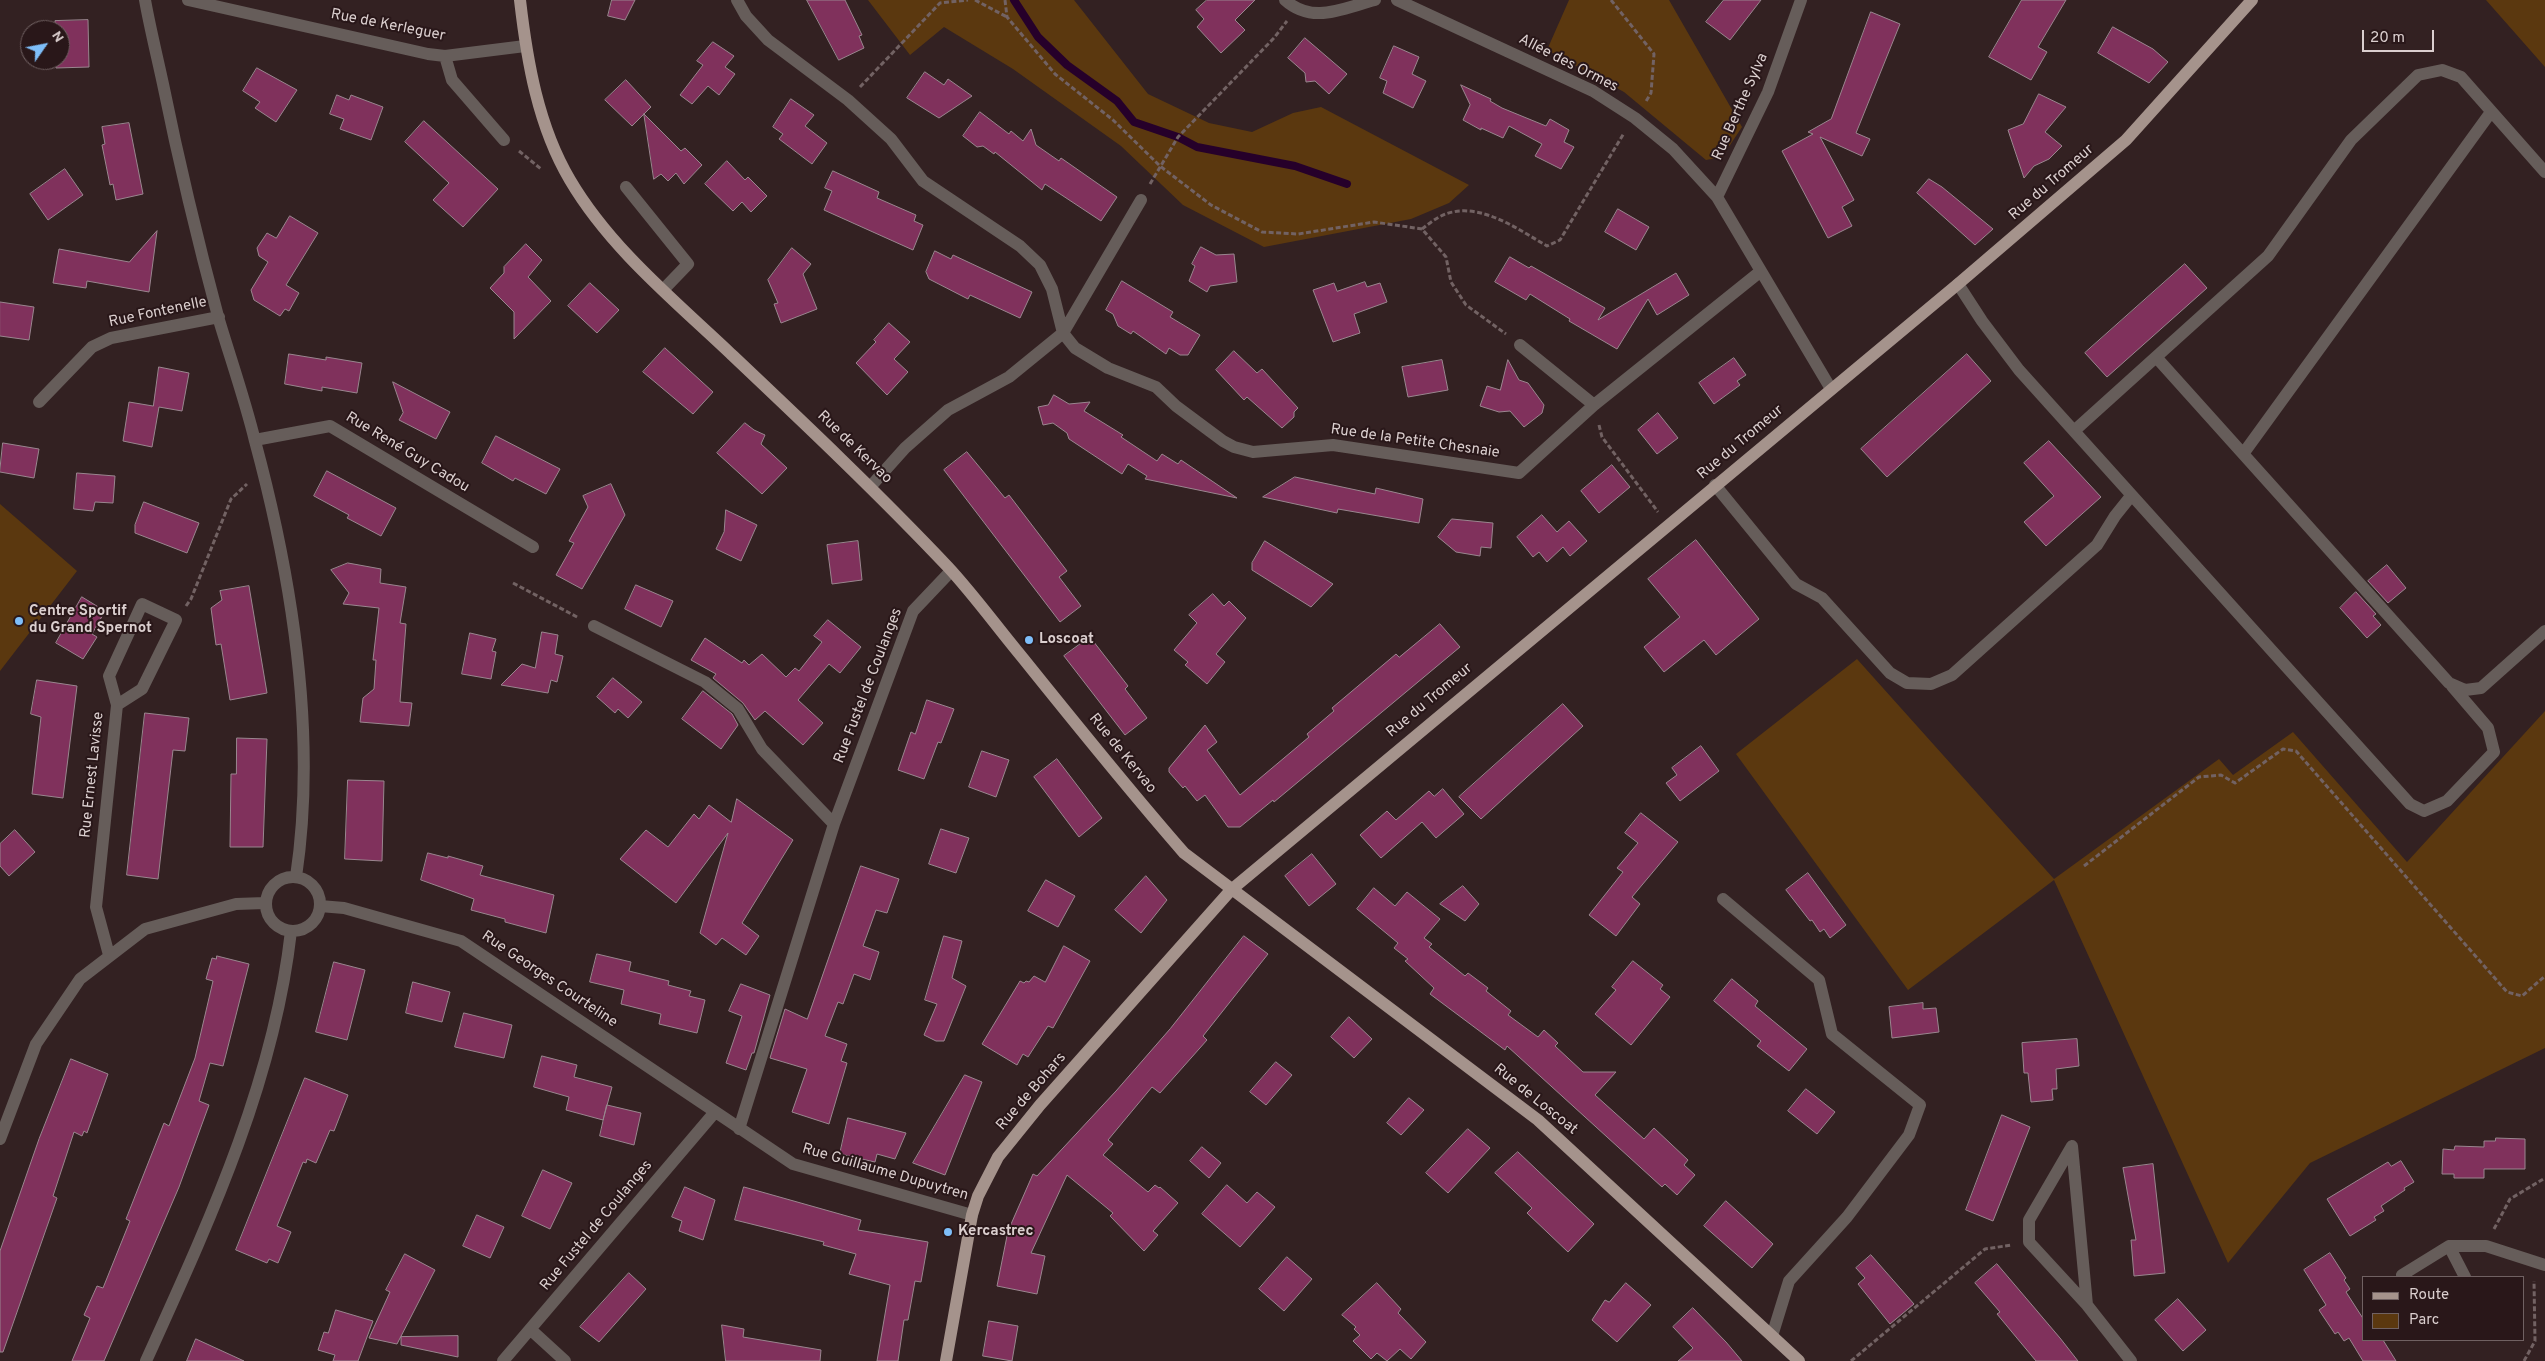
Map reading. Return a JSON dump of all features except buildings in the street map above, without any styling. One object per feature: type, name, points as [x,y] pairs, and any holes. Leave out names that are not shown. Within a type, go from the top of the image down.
[{"type":"main road","name":"Rue de Kervao","points":[[520,0],[525,46],[536,93],[551,138],[569,178],[598,222],[663,290],[871,486],[951,571],[1184,853],[1231,890]]},
{"type":"main road","name":"Rue du Tromeur","points":[[1231,890],[1958,284],[2126,140],[2252,0]]},
{"type":"main road","name":"Rue de Bohars","points":[[946,1361],[972,1215],[978,1196],[998,1157],[1040,1106],[1231,890]]},
{"type":"main road","name":"Rue de Loscoat","points":[[1231,890],[1538,1120],[1799,1361]]},
{"type":"street","points":[[145,0],[182,179],[219,317],[255,440],[291,613],[300,702],[303,777],[300,850],[296,877]]},
{"type":"street","name":"Rue de Kerleguer","points":[[188,0],[445,56],[525,46]]},
{"type":"street","points":[[737,0],[746,16],[768,40],[848,100],[891,140],[923,181],[1020,246],[1040,266],[1052,289],[1063,334]]},
{"type":"street","points":[[1286,0],[1296,9],[1318,15],[1375,0]]},
{"type":"street","name":"Allée des Ormes","points":[[1397,0],[1593,91],[1634,118],[1673,149],[1718,197],[1831,389]]},
{"type":"street","name":"Rue Berthe Sylva","points":[[1718,197],[1768,92],[1801,0]]},
{"type":"street","points":[[445,56],[452,80],[504,140]]},
{"type":"street","points":[[2074,431],[2268,256],[2351,140],[2418,75],[2442,70],[2461,77],[2545,172]]},
{"type":"street","points":[[2243,454],[2491,112]]},
{"type":"street","points":[[626,187],[688,264],[663,290]]},
{"type":"street","points":[[871,486],[905,448],[948,410],[1009,377],[1063,334],[1141,200]]},
{"type":"street","name":"Rue de la Petite Chesnaie","points":[[1063,334],[1075,348],[1108,368],[1156,387],[1176,406],[1234,448],[1252,452],[1333,445],[1519,472],[1594,404],[1761,271]]},
{"type":"street","points":[[1958,284],[1982,321],[2019,370],[2410,804],[2424,811],[2447,800],[2494,752],[2488,728],[2156,357]]},
{"type":"street","name":"Rue Fontenelle","points":[[39,402],[92,347],[111,338],[219,317]]},
{"type":"street","points":[[1520,345],[1594,404]]},
{"type":"street","name":"Rue René Guy Cadou","points":[[255,440],[330,426],[533,547]]},
{"type":"street","points":[[1716,485],[1796,584],[1822,598],[1890,674],[1907,683],[1931,684],[1952,675],[2097,545],[2115,516],[2131,496]]},
{"type":"street","name":"Rue Fustel de Coulanges","points":[[739,1129],[834,824],[914,611],[951,571]]},
{"type":"street","name":"Rue Ernest Lavisse","points":[[109,955],[96,906],[117,705],[109,676],[142,604],[176,620]]},
{"type":"street","points":[[117,705],[142,689],[176,620]]},
{"type":"street","points":[[594,626],[705,682],[738,709],[762,749],[834,824]]},
{"type":"street","points":[[2449,683],[2465,690],[2481,688],[2545,631]]},
{"type":"street","points":[[288,877],[296,877],[311,884],[319,898],[320,906],[314,922],[299,931],[291,932],[283,930],[270,919],[265,903],[270,889],[275,884],[288,877]]},
{"type":"street","points":[[1723,899],[1819,980],[1832,1034],[1920,1105],[1909,1135],[1847,1217],[1790,1281],[1772,1336]]},
{"type":"street","points":[[0,1138],[36,1044],[80,979],[145,929],[236,904],[265,903]]},
{"type":"street","name":"Rue Georges Courteline","points":[[320,906],[344,908],[461,940],[739,1129]]},
{"type":"street","points":[[146,1361],[193,1256],[238,1146],[275,1022],[291,932]]},
{"type":"street","name":"Rue Fustel de Coulanges","points":[[503,1361],[715,1112]]},
{"type":"street","name":"Rue Guillaume Dupuytren","points":[[739,1129],[793,1164],[972,1215]]},
{"type":"street","points":[[2088,1305],[2072,1146],[2029,1220],[2029,1242],[2088,1305],[2131,1361]]},
{"type":"street","points":[[2449,1246],[2464,1276]]},
{"type":"street","points":[[2402,1276],[2449,1246],[2486,1246],[2539,1262]]},
{"type":"street","points":[[530,1330],[566,1361]]},
{"type":"path","points":[[848,100],[940,3],[968,0]]},
{"type":"path","points":[[975,0],[1007,17],[1054,74],[1112,120],[1160,166],[1211,205],[1262,232],[1298,234],[1374,222],[1422,229],[1446,257],[1451,282],[1466,306],[1520,345]]},
{"type":"path","points":[[1005,0],[1007,17]]},
{"type":"path","points":[[1422,229],[1438,218],[1454,211],[1483,213],[1547,246],[1560,240],[1615,145],[1651,93],[1654,54],[1611,0]]},
{"type":"path","points":[[1141,200],[1178,137],[1274,38],[1296,9]]},
{"type":"path","points":[[504,140],[542,169]]},
{"type":"path","points":[[1594,404],[1602,437],[1668,524]]},
{"type":"path","points":[[176,620],[191,599],[231,499],[262,470]]},
{"type":"path","points":[[513,583],[594,626]]},
{"type":"path","points":[[2084,866],[2199,778],[2221,776],[2235,783],[2284,748],[2296,751],[2507,992],[2522,996],[2545,976]]},
{"type":"path","points":[[2486,1246],[2510,1198],[2545,1178]]},
{"type":"path","points":[[1851,1361],[1985,1249],[2029,1242]]},
{"type":"path","points":[[2524,1361],[2535,1341],[2539,1262]]},
{"type":"green space","points":[[868,0],[1074,0],[1148,94],[1209,123],[1252,132],[1293,113],[1321,107],[1469,185],[1449,203],[1411,219],[1264,247],[1183,205],[1121,146],[1013,69],[944,27],[910,55]]},
{"type":"green space","points":[[1569,0],[1669,0],[1742,127],[1722,157],[1706,160],[1624,92],[1547,50]]},
{"type":"green space","points":[[2486,0],[2545,0],[2545,67]]},
{"type":"green space","name":"Centre Sportif du Grand Spernot","points":[[0,504],[77,571],[0,671]]},
{"type":"green space","points":[[1857,659],[2054,879],[2219,759],[2233,775],[2293,732],[2407,862],[2545,711],[2545,1048],[2310,1163],[2228,1263],[2054,880],[1908,990],[1736,754]]},
{"type":"waterway","points":[[1014,0],[1038,37],[1067,65],[1117,101],[1134,122],[1178,137],[1197,147],[1295,166],[1347,184]]},
{"type":"place","name":"Centre Sportif du Grand Spernot","points":[[19,621]]},
{"type":"place","name":"Loscoat","points":[[1029,640]]},
{"type":"place","name":"Kercastrec","points":[[948,1232]]}]
